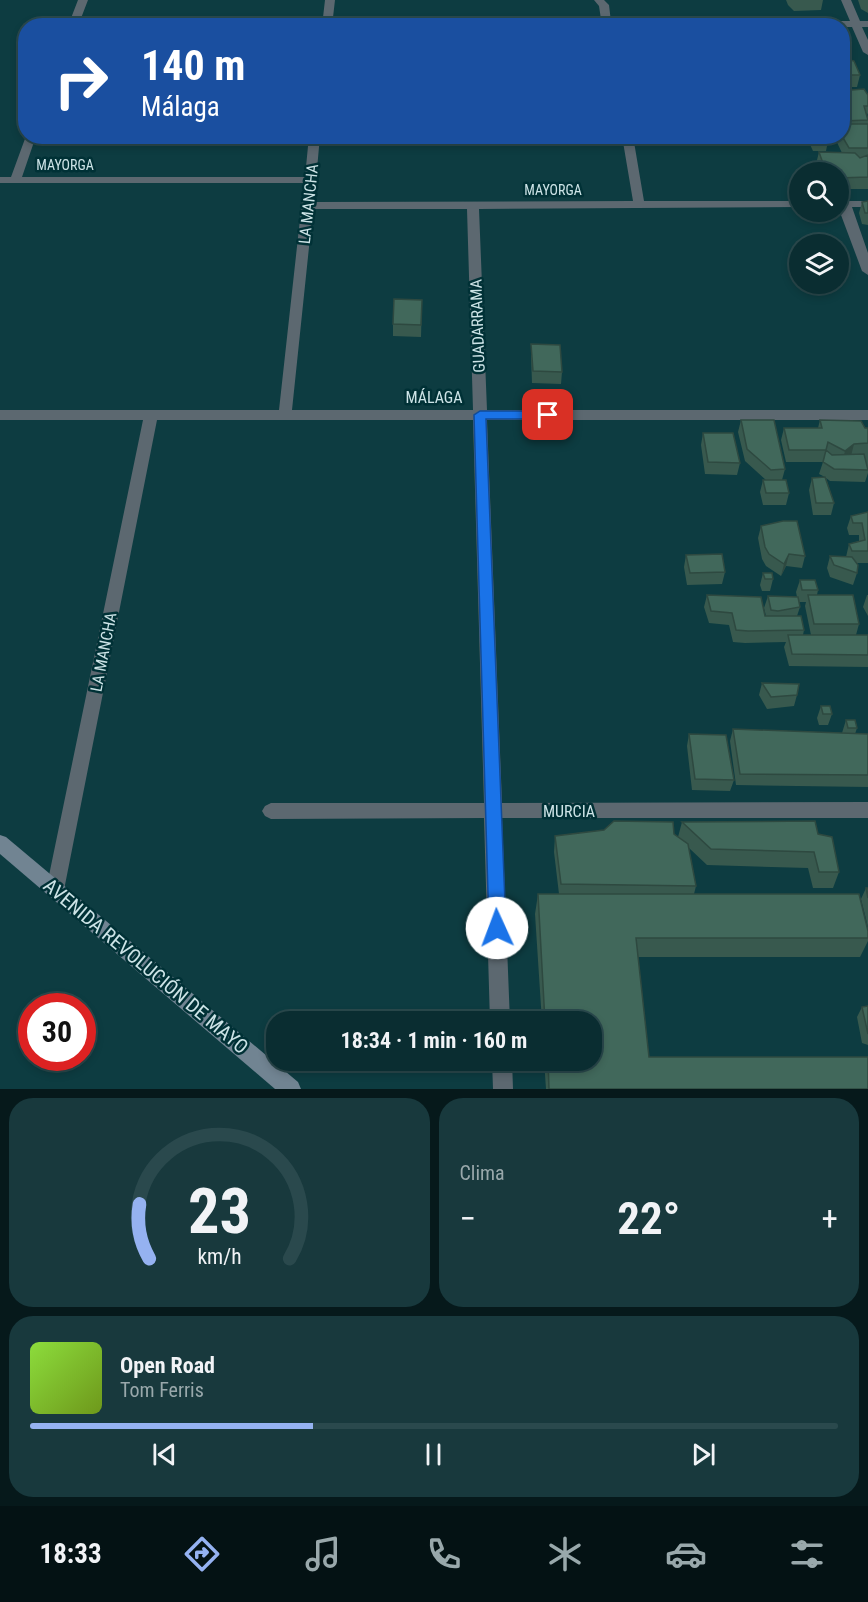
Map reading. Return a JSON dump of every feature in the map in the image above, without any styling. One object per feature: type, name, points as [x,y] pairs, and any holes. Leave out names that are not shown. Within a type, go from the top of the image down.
[{"type":"main road","name":"AVENIDA REVOLUCIÓN DE MAYO","points":[[0,843],[291,1089]]},
{"type":"street","points":[[76,18],[83,0]]},
{"type":"street","points":[[328,18],[330,0]]},
{"type":"street","points":[[600,0],[604,5],[606,18]]},
{"type":"street","points":[[846,0],[868,52]]},
{"type":"street","points":[[850,24],[868,24]]},
{"type":"street","points":[[15,180],[28,144]]},
{"type":"street","name":"LA MANCHA","points":[[285,415],[314,144]]},
{"type":"street","points":[[628,144],[639,205]]},
{"type":"street","name":"MAYORGA","points":[[0,180],[310,180]]},
{"type":"street","name":"MAYORGA","points":[[308,206],[789,204]]},
{"type":"street","points":[[849,204],[868,204]]},
{"type":"street","name":"GUADARRAMA","points":[[473,206],[500,1011]]},
{"type":"street","points":[[849,222],[868,271]]},
{"type":"street","name":"MÁLAGA","points":[[0,415],[868,415]]},
{"type":"street","name":"LA MANCHA","points":[[55,890],[151,415]]},
{"type":"street","name":"MURCIA","points":[[271,811],[868,810]]},
{"type":"street","points":[[502,1071],[503,1089]]},
{"type":"building","points":[[850,60],[854,61],[860,75],[850,75]]},
{"type":"building","points":[[850,86],[852,90],[864,89],[868,95],[868,106],[864,106],[868,120],[850,121]]},
{"type":"building","points":[[850,124],[868,124],[868,148],[849,148],[847,144],[850,144]]},
{"type":"building","points":[[819,152],[855,153],[860,158],[868,155],[868,177],[849,178],[849,162],[822,162]]},
{"type":"building","points":[[868,201],[868,213],[865,213],[862,202]]},
{"type":"building","points":[[394,299],[422,300],[421,325],[393,324]]},
{"type":"building","points":[[531,344],[560,345],[562,372],[533,371]]},
{"type":"building","points":[[741,420],[774,420],[785,469],[771,470],[747,449]]},
{"type":"building","points":[[820,420],[861,421],[865,428],[868,428],[868,443],[854,444],[845,451],[828,442],[826,450],[789,450],[784,428],[822,428]]},
{"type":"building","points":[[703,433],[733,433],[740,463],[708,462]]},
{"type":"building","points":[[826,450],[832,455],[864,454],[868,470],[834,469],[823,462]]},
{"type":"building","points":[[825,477],[834,503],[816,503],[812,478]]},
{"type":"building","points":[[763,480],[786,480],[789,493],[766,493]]},
{"type":"building","points":[[868,512],[868,551],[852,551],[849,544],[865,540],[862,523],[853,523],[851,516]]},
{"type":"building","points":[[783,521],[797,521],[805,556],[789,554],[784,564],[769,554],[765,547],[761,526]]},
{"type":"building","points":[[722,554],[725,572],[690,573],[686,555]]},
{"type":"building","points":[[830,556],[852,557],[858,565],[857,573],[834,565]]},
{"type":"building","points":[[763,573],[772,573],[773,579],[765,579]]},
{"type":"building","points":[[800,580],[815,580],[818,590],[802,590]]},
{"type":"building","points":[[707,595],[761,597],[765,616],[801,616],[804,630],[736,630],[732,613],[711,611]]},
{"type":"building","points":[[808,595],[853,595],[859,624],[814,624]]},
{"type":"building","points":[[768,596],[798,597],[800,607],[771,610]]},
{"type":"building","points":[[788,635],[868,635],[868,655],[792,654]]},
{"type":"building","points":[[762,683],[799,684],[797,695],[771,697]]},
{"type":"building","points":[[821,706],[830,706],[832,714],[823,714]]},
{"type":"building","points":[[846,720],[855,720],[857,728],[848,728]]},
{"type":"building","points":[[733,729],[868,734],[868,775],[740,774]]},
{"type":"building","points":[[689,734],[726,735],[734,780],[695,779]]},
{"type":"building","points":[[614,821],[673,822],[674,834],[688,844],[696,886],[561,884],[555,836],[604,830]]},
{"type":"building","points":[[815,821],[818,834],[832,837],[839,872],[819,872],[814,852],[711,849],[682,822]]},
{"type":"building","points":[[538,894],[859,894],[868,938],[636,938],[649,1057],[868,1057],[868,1089],[549,1089],[548,1071],[602,1071],[602,1011],[544,1011]]},
{"type":"building","points":[[868,1006],[868,1034],[862,1007]]},
{"type":"route","points":[[497,928],[480,415],[548,415]]}]
